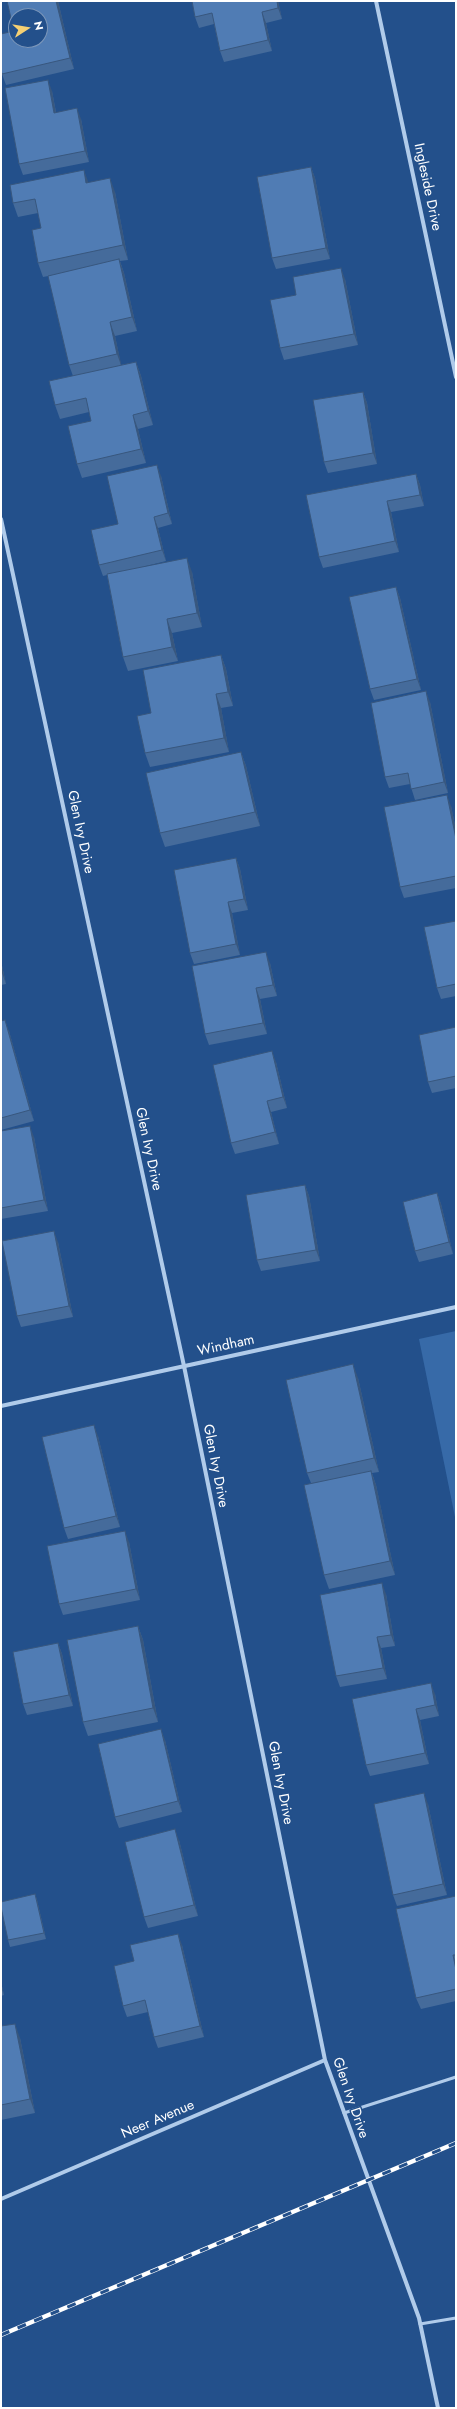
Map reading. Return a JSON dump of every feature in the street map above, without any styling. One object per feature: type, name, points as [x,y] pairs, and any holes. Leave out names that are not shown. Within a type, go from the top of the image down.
[{"type":"street","name":"Ingleside Drive","points":[[376,1],[456,377]]},
{"type":"street","name":"Glen Ivy Drive","points":[[1,519],[184,1366],[325,2060],[343,2114],[395,2248],[420,2324],[438,2408]]},
{"type":"street","name":"Windham","points":[[1,1406],[456,1307]]},
{"type":"street","name":"Neer Avenue","points":[[1,2199],[325,2060]]},
{"type":"lane","points":[[343,2114],[456,2077]]},
{"type":"lane","points":[[420,2324],[456,2318]]},
{"type":"shaded area","points":[[456,1331],[456,1522],[419,1339]]},
{"type":"building","points":[[7,1],[56,1],[70,58],[2,74],[1,34],[8,32],[8,48],[48,48],[48,8],[9,8]]},
{"type":"building","points":[[192,1],[277,1],[278,8],[262,12],[268,40],[220,51],[212,13],[195,17]]},
{"type":"building","points":[[48,80],[54,113],[77,108],[85,151],[19,164],[5,88]]},
{"type":"building","points":[[311,167],[326,248],[272,258],[257,177]]},
{"type":"building","points":[[84,170],[86,183],[110,178],[123,245],[38,263],[32,230],[41,228],[35,199],[13,203],[10,185]]},
{"type":"building","points":[[119,259],[132,317],[110,322],[117,354],[69,365],[48,276]]},
{"type":"building","points":[[341,268],[354,334],[280,348],[270,300],[296,295],[293,277]]},
{"type":"building","points":[[136,362],[148,411],[133,415],[141,449],[77,464],[68,426],[91,421],[86,398],[55,405],[49,381]]},
{"type":"building","points":[[363,392],[373,453],[324,462],[313,400]]},
{"type":"building","points":[[157,465],[168,513],[154,517],[162,550],[99,565],[91,530],[118,524],[107,476]]},
{"type":"building","points":[[416,474],[420,495],[387,501],[395,541],[319,557],[306,495]]},
{"type":"building","points":[[187,558],[197,613],[167,619],[172,647],[123,657],[107,574]]},
{"type":"building","points":[[396,587],[417,679],[370,689],[349,597]]},
{"type":"building","points":[[221,655],[228,692],[216,694],[224,738],[145,753],[137,716],[151,713],[143,670]]},
{"type":"building","points":[[426,691],[444,782],[411,789],[408,773],[385,777],[371,703]]},
{"type":"building","points":[[241,752],[255,812],[160,833],[146,773]]},
{"type":"building","points":[[447,795],[456,839],[456,876],[400,887],[384,807]]},
{"type":"building","points":[[236,858],[244,899],[228,902],[236,944],[190,953],[174,870]]},
{"type":"building","points":[[456,921],[456,984],[437,988],[424,927]]},
{"type":"building","points":[[266,952],[273,985],[256,988],[263,1023],[205,1034],[192,966]]},
{"type":"building","points":[[5,1020],[30,1110],[1,1118],[1,1021]]},
{"type":"building","points":[[456,1027],[456,1076],[428,1082],[419,1035]]},
{"type":"building","points":[[272,1051],[283,1097],[267,1101],[275,1132],[231,1143],[213,1065]]},
{"type":"building","points":[[30,1126],[44,1200],[1,1208],[1,1131]]},
{"type":"building","points":[[305,1185],[316,1250],[257,1260],[246,1195]]},
{"type":"building","points":[[437,1193],[449,1242],[415,1251],[403,1202]]},
{"type":"building","points":[[54,1231],[69,1306],[17,1316],[2,1241]]},
{"type":"building","points":[[353,1364],[374,1458],[307,1473],[286,1380]]},
{"type":"building","points":[[94,1425],[116,1516],[64,1528],[42,1437]]},
{"type":"building","points":[[371,1471],[390,1561],[324,1575],[304,1485]]},
{"type":"building","points":[[125,1531],[136,1589],[59,1604],[47,1546]]},
{"type":"building","points":[[382,1583],[391,1635],[377,1637],[383,1668],[336,1676],[320,1595]]},
{"type":"building","points":[[138,1626],[153,1708],[83,1722],[67,1640]]},
{"type":"building","points":[[58,1643],[69,1695],[23,1704],[13,1652]]},
{"type":"building","points":[[431,1683],[435,1705],[416,1709],[425,1753],[366,1765],[352,1699]]},
{"type":"building","points":[[161,1729],[178,1801],[115,1817],[98,1744]]},
{"type":"building","points":[[424,1793],[443,1884],[393,1895],[374,1804]]},
{"type":"building","points":[[175,1829],[194,1905],[144,1917],[125,1842]]},
{"type":"building","points":[[35,1894],[44,1933],[8,1940],[1,1902]]},
{"type":"building","points":[[456,1896],[456,1955],[453,1955],[456,1970],[456,1989],[416,1998],[396,1909]]},
{"type":"building","points":[[178,1934],[200,2026],[154,2037],[145,2000],[123,2006],[114,1966],[134,1961],[130,1945]]},
{"type":"building","points":[[15,2024],[30,2099],[1,2105],[1,2026]]},
{"type":"railway","points":[[1,2335],[456,2143]]}]
